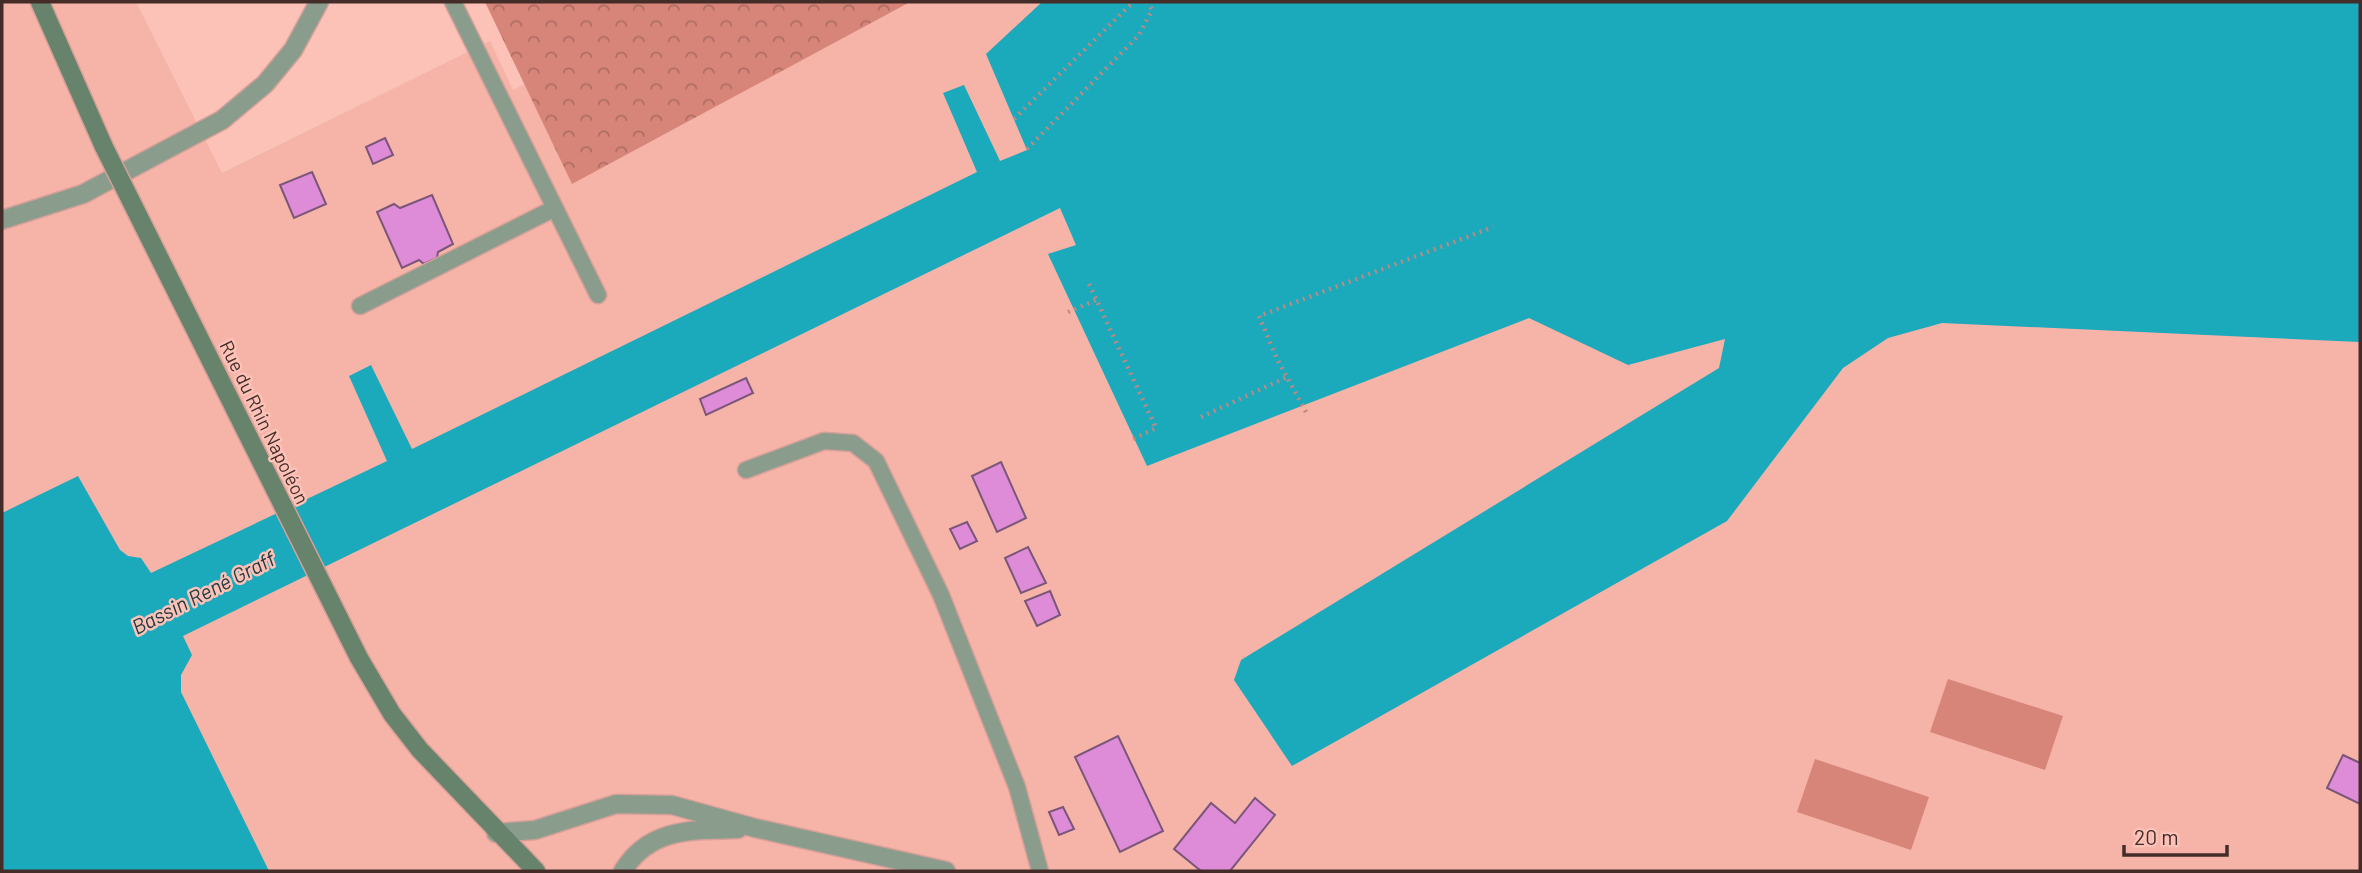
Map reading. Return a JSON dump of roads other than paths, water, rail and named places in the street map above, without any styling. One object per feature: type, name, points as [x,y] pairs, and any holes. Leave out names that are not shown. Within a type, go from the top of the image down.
[{"type":"main road","name":"Rue du Rhin Napoléon","points":[[40,2],[104,146],[359,659],[392,714],[496,833],[536,871]]},
{"type":"street","points":[[2,220],[83,194],[222,120],[265,83],[293,51],[319,2]]},
{"type":"street","points":[[496,833],[535,830],[616,804],[672,804],[755,828],[946,871]]},
{"type":"street","points":[[623,871],[636,852],[670,834],[704,829],[755,828]]},
{"type":"lane","points":[[453,2],[598,295]]},
{"type":"lane","points":[[360,306],[555,208]]},
{"type":"lane","points":[[746,470],[824,441],[853,443],[876,461],[942,595],[1017,787],[1040,871]]},
{"type":"water","name":"Bassin René Graff","points":[[1042,2],[2360,2],[2360,342],[1942,323],[1888,338],[1843,368],[1727,521],[1292,766],[1234,680],[1241,660],[1719,368],[1725,339],[1628,365],[1529,318],[1147,466],[1048,254],[1076,245],[1060,208],[183,636],[192,655],[181,675],[181,692],[269,871],[2,871],[2,513],[78,476],[120,550],[128,556],[141,558],[151,573],[387,461],[349,376],[371,365],[412,449],[977,172],[943,93],[964,85],[1000,161],[1027,150],[986,54]]}]
